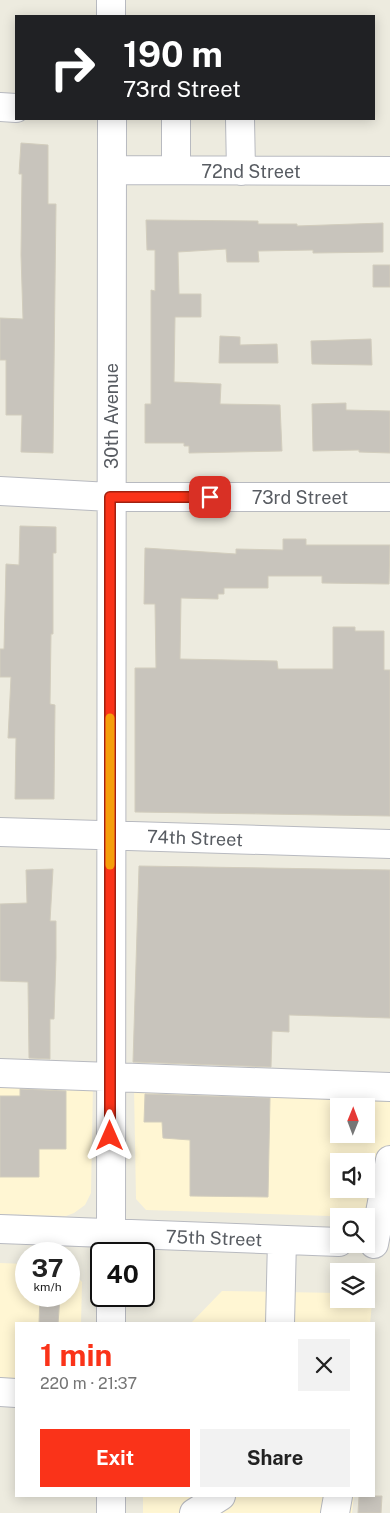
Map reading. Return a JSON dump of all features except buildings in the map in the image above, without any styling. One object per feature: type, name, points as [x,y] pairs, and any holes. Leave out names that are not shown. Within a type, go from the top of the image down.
[{"type":"street","points":[[111,0],[111,15]]},
{"type":"street","points":[[0,107],[15,108]]},
{"type":"street","name":"30th Avenue","points":[[111,1242],[110,497],[112,120]]},
{"type":"street","points":[[176,120],[176,170]]},
{"type":"street","points":[[240,120],[241,170]]},
{"type":"street","name":"72nd Street","points":[[112,170],[390,171]]},
{"type":"street","name":"73rd Street","points":[[0,491],[110,497],[390,497]]},
{"type":"street","name":"74th Street","points":[[0,832],[390,844]]},
{"type":"street","points":[[0,1073],[390,1087]]},
{"type":"street","points":[[377,1244],[390,1162]]},
{"type":"street","name":"75th Street","points":[[0,1229],[96,1242]]},
{"type":"street","points":[[280,1322],[282,1240]]},
{"type":"street","name":"75th Street","points":[[155,1243],[282,1240],[330,1242]]},
{"type":"street","points":[[111,1307],[111,1322]]},
{"type":"street","points":[[0,1392],[15,1393]]},
{"type":"street","points":[[111,1497],[111,1513]]},
{"type":"street","points":[[181,1497],[181,1513]]},
{"type":"street","points":[[194,1513],[218,1497]]},
{"type":"street","points":[[335,1513],[338,1497]]},
{"type":"shaded area","points":[[0,1082],[93,1084],[91,1193],[85,1205],[74,1213],[66,1216],[0,1214]]},
{"type":"shaded area","points":[[134,1088],[390,1096],[390,1218],[375,1218],[375,1208],[330,1208],[330,1216],[146,1210],[136,1199]]},
{"type":"shaded area","points":[[0,1263],[15,1264],[15,1307],[80,1307],[80,1280],[82,1282],[81,1322],[15,1322],[15,1383],[0,1382]]},
{"type":"shaded area","points":[[222,1291],[330,1293],[330,1308],[372,1308],[370,1322],[192,1322]]},
{"type":"shaded area","points":[[143,1497],[354,1497],[352,1513],[143,1513]]},
{"type":"slow traffic","points":[[110,718],[110,865]]},
{"type":"route","points":[[110,1136],[110,497],[210,497]]}]
